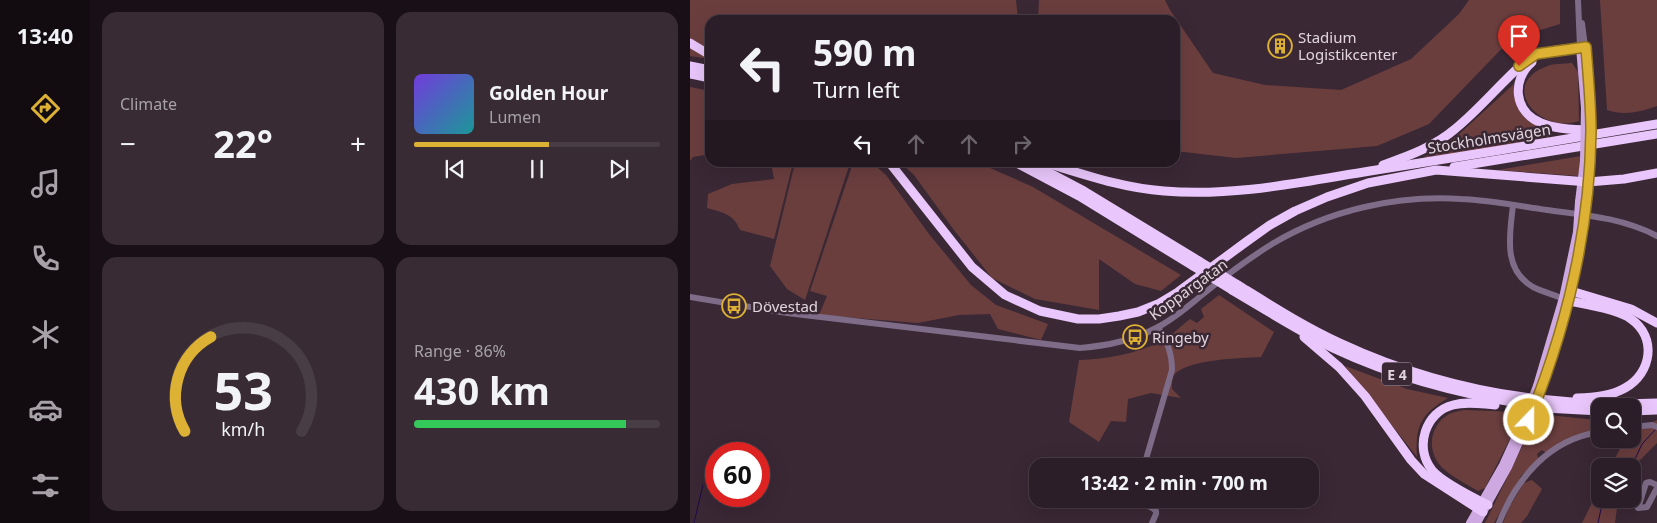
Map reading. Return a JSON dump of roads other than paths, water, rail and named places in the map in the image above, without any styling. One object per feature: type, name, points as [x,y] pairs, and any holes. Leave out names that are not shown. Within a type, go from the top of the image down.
[{"type":"highway","points":[[690,43],[705,51]]},
{"type":"highway","points":[[1583,50],[1542,57],[1533,61],[1526,68],[1520,76],[1517,86],[1518,97],[1524,111],[1540,123],[1560,128],[1590,130],[1642,127]]},
{"type":"highway","points":[[1357,174],[1416,153],[1447,136],[1467,119],[1519,66],[1536,54],[1583,50]]},
{"type":"highway","points":[[690,66],[705,69]]},
{"type":"highway","points":[[690,74],[705,77]]},
{"type":"highway","name":"Stockholmsvägen","points":[[1059,167],[1112,183],[1144,189],[1185,192],[1237,191],[1357,174],[1657,124]]},
{"type":"highway","name":"Stockholmsvägen","points":[[1436,170],[1657,134]]},
{"type":"highway","points":[[893,167],[972,267],[987,281],[1005,295],[1021,304],[1040,311],[1078,319],[1119,316],[1138,312],[1158,304],[1178,292],[1270,225],[1295,211],[1327,197],[1368,183],[1436,170],[1585,182],[1624,179],[1657,173]]},
{"type":"highway","name":"E 4","points":[[1024,167],[1079,196],[1196,264],[1280,319],[1336,349],[1380,368],[1455,391],[1502,401],[1550,408],[1591,410]]},
{"type":"highway","name":"E 4","points":[[1039,167],[1084,191],[1196,264]]},
{"type":"highway","name":"E 4","points":[[1235,288],[1315,331],[1383,362],[1456,384],[1551,401],[1592,404],[1657,403]]},
{"type":"highway","points":[[1567,296],[1631,309],[1657,323]]},
{"type":"highway","points":[[1509,395],[1575,398],[1601,396],[1626,388],[1641,374],[1647,362],[1648,346],[1644,334],[1637,323],[1627,316],[1567,296]]},
{"type":"highway","points":[[1280,319],[1339,366],[1365,396],[1411,460],[1424,474],[1483,507]]},
{"type":"highway","points":[[1483,507],[1432,471],[1426,459],[1423,439],[1426,427],[1433,417],[1443,409],[1464,403],[1550,408]]},
{"type":"highway","points":[[1641,411],[1657,410]]},
{"type":"main road","points":[[1470,523],[1483,507],[1508,467],[1539,387],[1567,296],[1579,232],[1587,161],[1588,108],[1583,50]]},
{"type":"main road","points":[[1477,523],[1483,507]]},
{"type":"street","points":[[1578,0],[1583,50]]},
{"type":"street","name":"Koppargatan","points":[[690,297],[762,310],[1080,348],[1128,340],[1158,328],[1263,250],[1284,237],[1333,216],[1370,206],[1420,198],[1472,199],[1612,219],[1631,224],[1657,236]]},
{"type":"street","points":[[1514,205],[1509,243],[1511,261],[1514,268],[1526,282],[1548,292],[1567,296]]},
{"type":"street","points":[[1146,458],[1172,370],[1168,344],[1158,328]]},
{"type":"street","points":[[1641,426],[1652,425],[1657,427]]},
{"type":"street","points":[[1499,523],[1516,487],[1543,457],[1576,438],[1591,434]]},
{"type":"street","points":[[1151,508],[1156,511],[1152,523]]},
{"type":"waterway","points":[[1635,458],[1642,444],[1656,429]]},
{"type":"waterway","points":[[694,523],[703,485]]},
{"type":"waterway","points":[[1598,523],[1602,508]]},
{"type":"place","name":"Stadium Logistikcenter","points":[[1280,46]]},
{"type":"place","name":"Dövestad","points":[[734,306]]},
{"type":"place","name":"Ringeby","points":[[1135,337]]}]
